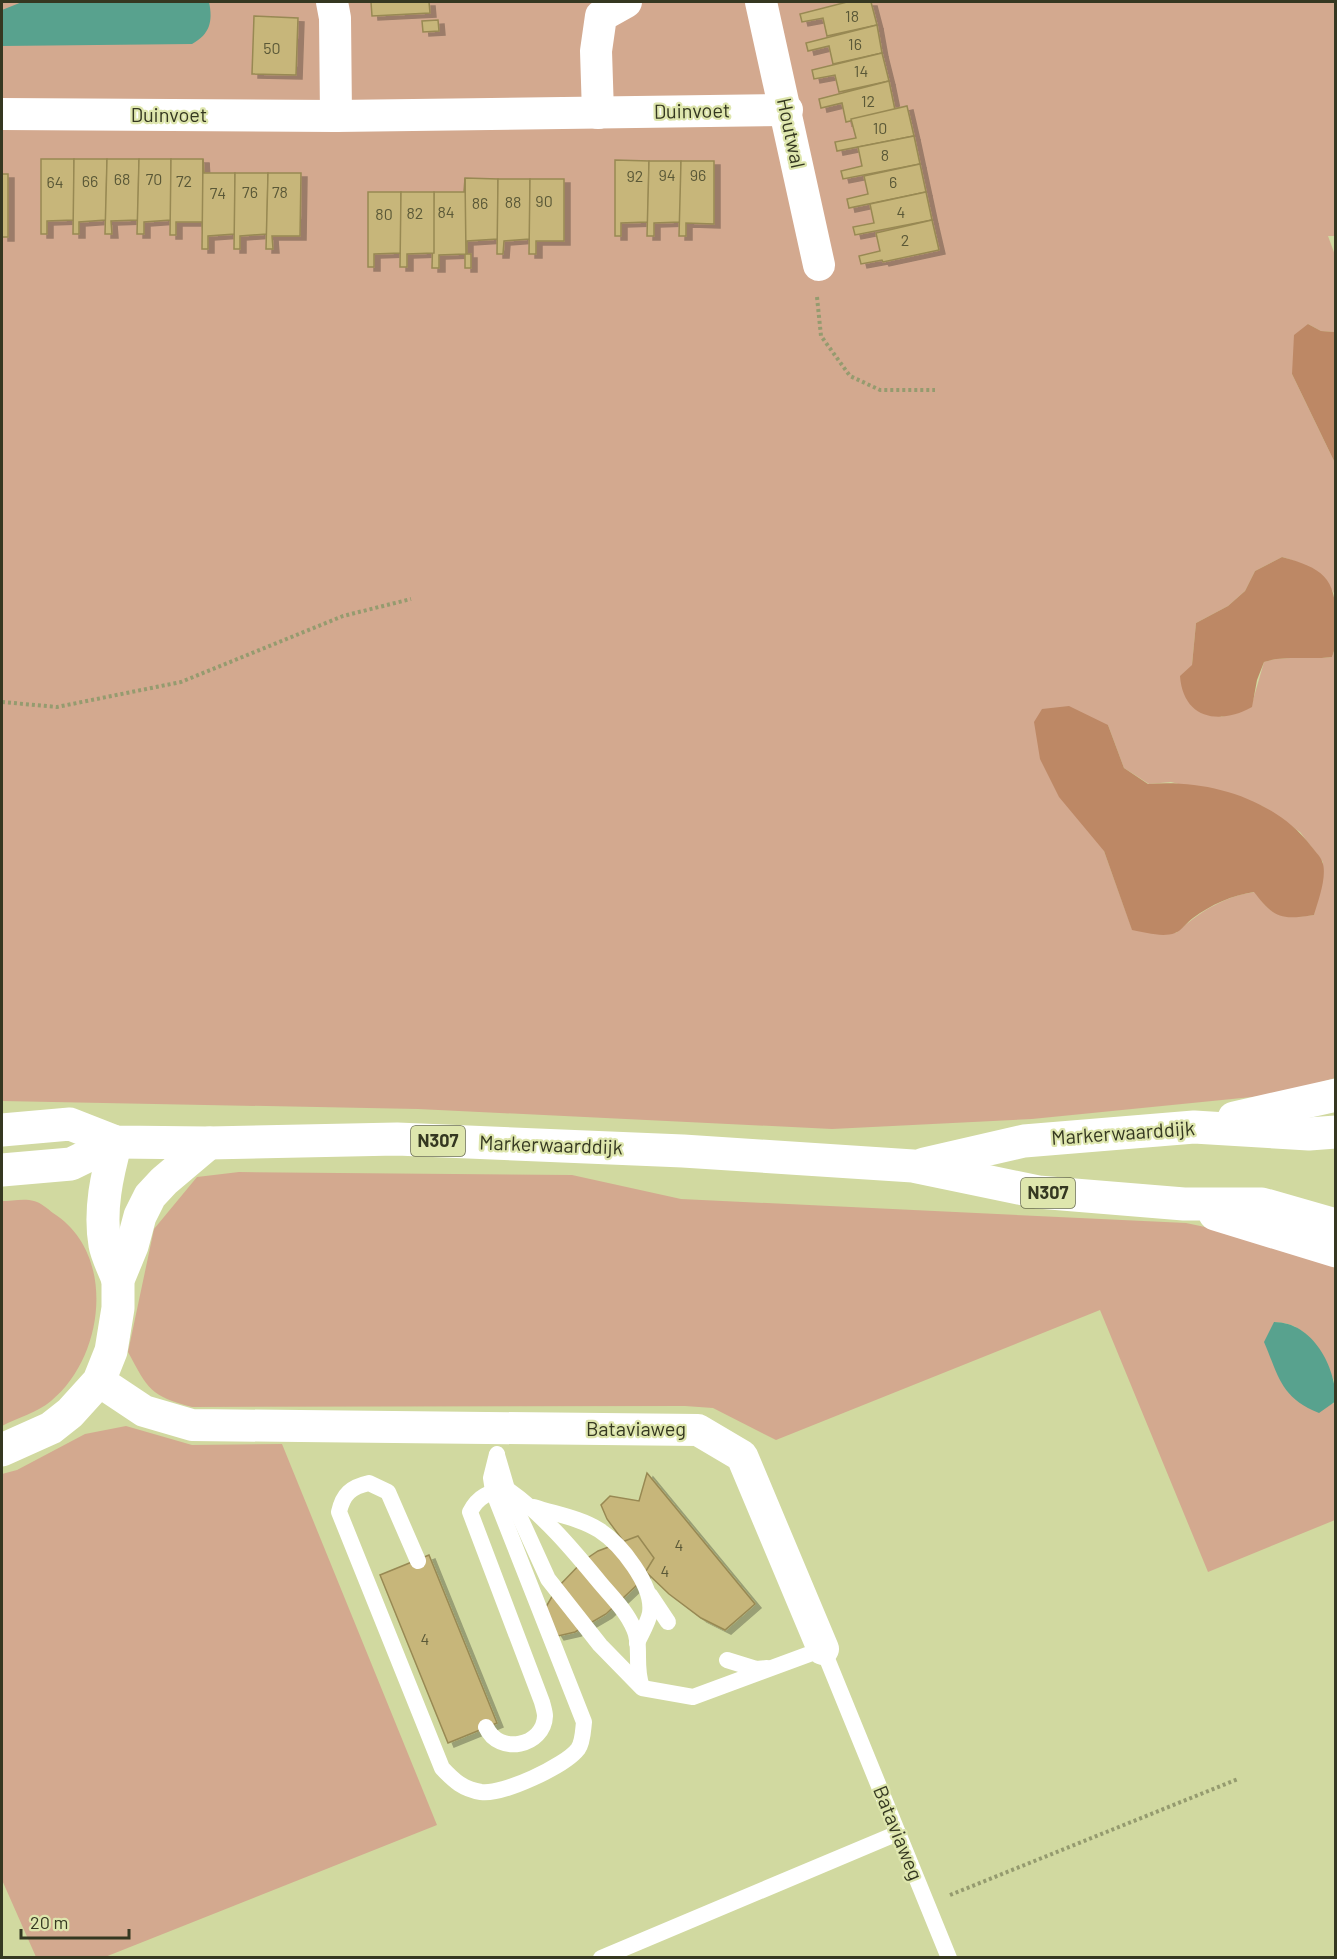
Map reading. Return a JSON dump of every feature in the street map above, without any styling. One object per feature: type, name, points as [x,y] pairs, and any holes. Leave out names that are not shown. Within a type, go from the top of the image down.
[{"type":"main road","name":"N307","points":[[1194,1127],[1335,1095]]},
{"type":"main road","name":"Markerwaarddijk","points":[[2,1130],[70,1124],[116,1142],[209,1143],[407,1139],[683,1151],[913,1166],[1038,1192],[1185,1204],[1262,1204],[1335,1225]]},
{"type":"main road","name":"Markerwaarddijk","points":[[913,1166],[1024,1141],[1194,1127],[1309,1134],[1335,1132]]},
{"type":"main road","name":"Markerwaarddijk","points":[[2,1170],[71,1164],[116,1142]]},
{"type":"main road","points":[[2,1450],[51,1428],[70,1413],[99,1381],[111,1351],[118,1308],[118,1280],[105,1245],[104,1223],[105,1186],[116,1142]]},
{"type":"main road","points":[[118,1280],[132,1246],[140,1216],[150,1196],[209,1143]]},
{"type":"main road","name":"Markerwaarddijk","points":[[1185,1204],[1335,1251]]},
{"type":"street","points":[[333,2],[336,116]]},
{"type":"street","points":[[598,113],[596,51],[601,16],[626,2]]},
{"type":"street","name":"Houtwal","points":[[761,2],[787,110],[819,265]]},
{"type":"street","name":"Duinvoet","points":[[2,114],[336,116],[787,110]]},
{"type":"street","name":"Bataviaweg","points":[[99,1381],[144,1411],[192,1425],[493,1441],[698,1430],[742,1456],[823,1649]]},
{"type":"lane","points":[[418,1561],[388,1492],[369,1484],[349,1491],[342,1500],[339,1512],[442,1768],[459,1785],[484,1792],[508,1787],[565,1763],[580,1747],[584,1722],[500,1490],[493,1441]]},
{"type":"lane","points":[[500,1490],[555,1590],[600,1645],[642,1688],[693,1697],[823,1649]]},
{"type":"lane","points":[[486,1727],[490,1737],[501,1744],[513,1746],[528,1741],[540,1731],[545,1717],[542,1702],[470,1512],[476,1499],[500,1490],[530,1505],[575,1520],[603,1533],[642,1578],[668,1622]]},
{"type":"lane","points":[[530,1505],[620,1607],[635,1630],[636,1673],[642,1688]]},
{"type":"lane","points":[[637,1643],[650,1614],[650,1595]]},
{"type":"lane","name":"Bataviaweg","points":[[823,1649],[948,1958]]},
{"type":"lane","points":[[727,1660],[756,1669],[777,1666]]},
{"type":"lane","points":[[601,1958],[898,1833]]},
{"type":"path","points":[[819,265],[815,285],[821,336],[850,376],[880,390],[935,390]]},
{"type":"path","points":[[2,702],[57,707],[181,682],[343,616],[411,599]]},
{"type":"path","points":[[927,1904],[1238,1779]]},
{"type":"shaded area","points":[[2,2],[1335,2],[1336,236],[1328,236],[1335,255],[1335,332],[1321,331],[1308,324],[1292,374],[1335,463],[1335,595],[1325,580],[1313,570],[1282,557],[1255,571],[1245,591],[1228,606],[1196,623],[1192,665],[1221,717],[1251,707],[1264,662],[1280,659],[1332,657],[1335,649],[1335,1078],[1281,1094],[1032,1119],[832,1129],[418,1109],[2,1101]],"holes":[[[1108,725],[1124,768],[1149,784],[1171,782],[1262,806],[1300,832],[1323,862],[1314,915],[1294,917],[1280,915],[1267,907],[1255,892],[1233,897],[1212,906],[1176,933],[1132,929],[1104,851]]]},
{"type":"shaded area","points":[[1308,324],[1321,331],[1335,332],[1335,463],[1292,374],[1294,335]]},
{"type":"shaded area","points":[[1282,557],[1317,570],[1329,584],[1333,594],[1336,620],[1332,657],[1280,659],[1264,662],[1257,680],[1252,707],[1227,716],[1215,717],[1204,714],[1188,701],[1180,676],[1192,665],[1196,623],[1228,606],[1245,591],[1255,571]]},
{"type":"shaded area","points":[[1069,706],[1108,725],[1124,768],[1148,784],[1193,785],[1238,795],[1278,815],[1296,829],[1318,855],[1324,867],[1322,888],[1314,915],[1280,916],[1268,908],[1254,892],[1214,905],[1175,933],[1159,935],[1132,930],[1104,851],[1059,797],[1040,759],[1034,722],[1042,709]]},
{"type":"shaded area","points":[[239,1172],[572,1175],[681,1199],[1186,1223],[1277,1242],[1335,1263],[1335,1383],[1320,1351],[1306,1334],[1286,1323],[1274,1322],[1333,1404],[1335,1401],[1335,1520],[1208,1572],[1100,1310],[776,1440],[713,1408],[685,1406],[192,1407],[178,1403],[159,1395],[146,1383],[128,1352],[154,1229],[197,1177]]},
{"type":"shaded area","points":[[26,1200],[41,1204],[74,1231],[87,1253],[95,1278],[96,1306],[92,1333],[83,1359],[69,1382],[46,1405],[2,1426],[2,1201]]},
{"type":"shaded area","points":[[126,1426],[192,1445],[282,1444],[437,1825],[105,1957],[36,1957],[2,1880],[2,1474],[17,1470],[85,1434]]},
{"type":"water","points":[[22,2],[209,2],[211,15],[209,26],[203,36],[192,44],[2,46],[2,10]]},
{"type":"water","points":[[1274,1322],[1288,1324],[1311,1338],[1327,1361],[1332,1374],[1336,1401],[1319,1413],[1296,1400],[1278,1376],[1264,1342]]},
{"type":"building","points":[[371,2],[429,2],[430,13],[372,16]]},
{"type":"building","points":[[847,2],[871,2],[877,25],[827,36],[823,18],[802,22],[800,14]]},
{"type":"building","points":[[254,16],[298,18],[296,75],[252,74]]},
{"type":"building","points":[[438,20],[439,31],[423,32],[422,21]]},
{"type":"building","points":[[877,25],[882,53],[833,64],[829,46],[808,51],[806,43]]},
{"type":"building","points":[[882,53],[889,81],[839,92],[835,75],[814,79],[812,70]]},
{"type":"building","points":[[889,81],[895,110],[846,122],[842,103],[821,108],[819,99]]},
{"type":"building","points":[[907,106],[914,136],[837,151],[835,142],[856,138],[851,119]]},
{"type":"building","points":[[914,136],[920,164],[843,179],[841,171],[862,166],[858,147]]},
{"type":"building","points":[[41,159],[74,159],[74,220],[47,221],[47,234],[41,234]]},
{"type":"building","points":[[74,159],[107,159],[106,220],[79,222],[79,234],[73,234]]},
{"type":"building","points":[[107,159],[139,159],[138,220],[111,221],[112,234],[105,234]]},
{"type":"building","points":[[139,159],[171,159],[171,220],[144,222],[144,234],[137,234]]},
{"type":"building","points":[[171,159],[203,159],[203,234],[202,222],[176,222],[176,235],[170,235]]},
{"type":"building","points":[[203,159],[204,173],[235,173],[235,234],[208,236],[208,249],[202,249]]},
{"type":"building","points":[[615,160],[649,161],[648,222],[621,223],[621,236],[615,236]]},
{"type":"building","points":[[649,161],[681,161],[681,222],[654,223],[654,236],[647,236]]},
{"type":"building","points":[[681,161],[714,161],[714,224],[686,223],[686,236],[679,236]]},
{"type":"building","points":[[920,164],[926,192],[849,208],[847,199],[868,194],[864,176]]},
{"type":"building","points":[[235,173],[268,173],[267,234],[240,236],[240,249],[234,249]]},
{"type":"building","points":[[268,173],[301,173],[300,236],[272,236],[273,249],[266,249]]},
{"type":"building","points":[[2,174],[8,174],[8,237],[2,237]]},
{"type":"building","points":[[465,178],[498,179],[498,239],[467,241],[467,254],[471,254],[471,268],[465,268]]},
{"type":"building","points":[[465,178],[466,254],[439,255],[439,268],[432,268],[434,192],[464,192]]},
{"type":"building","points":[[498,179],[530,179],[530,239],[504,241],[503,254],[497,254]]},
{"type":"building","points":[[530,179],[564,179],[564,241],[536,241],[536,254],[529,254]]},
{"type":"building","points":[[368,192],[401,192],[401,253],[374,254],[374,267],[368,267]]},
{"type":"building","points":[[401,192],[434,192],[434,253],[407,254],[407,267],[400,267]]},
{"type":"building","points":[[926,192],[932,220],[855,235],[853,227],[874,223],[870,204]]},
{"type":"building","points":[[932,220],[939,250],[883,262],[882,260],[861,264],[859,256],[880,251],[876,233]]},
{"type":"building","points":[[647,1473],[755,1604],[725,1630],[701,1618],[669,1594],[646,1572],[607,1519],[601,1505],[610,1496],[639,1501]]},
{"type":"building","points":[[638,1536],[654,1558],[638,1584],[606,1614],[575,1632],[558,1636],[543,1612],[557,1588],[583,1561],[598,1551]]},
{"type":"building","points":[[429,1555],[497,1723],[448,1743],[380,1575]]}]
